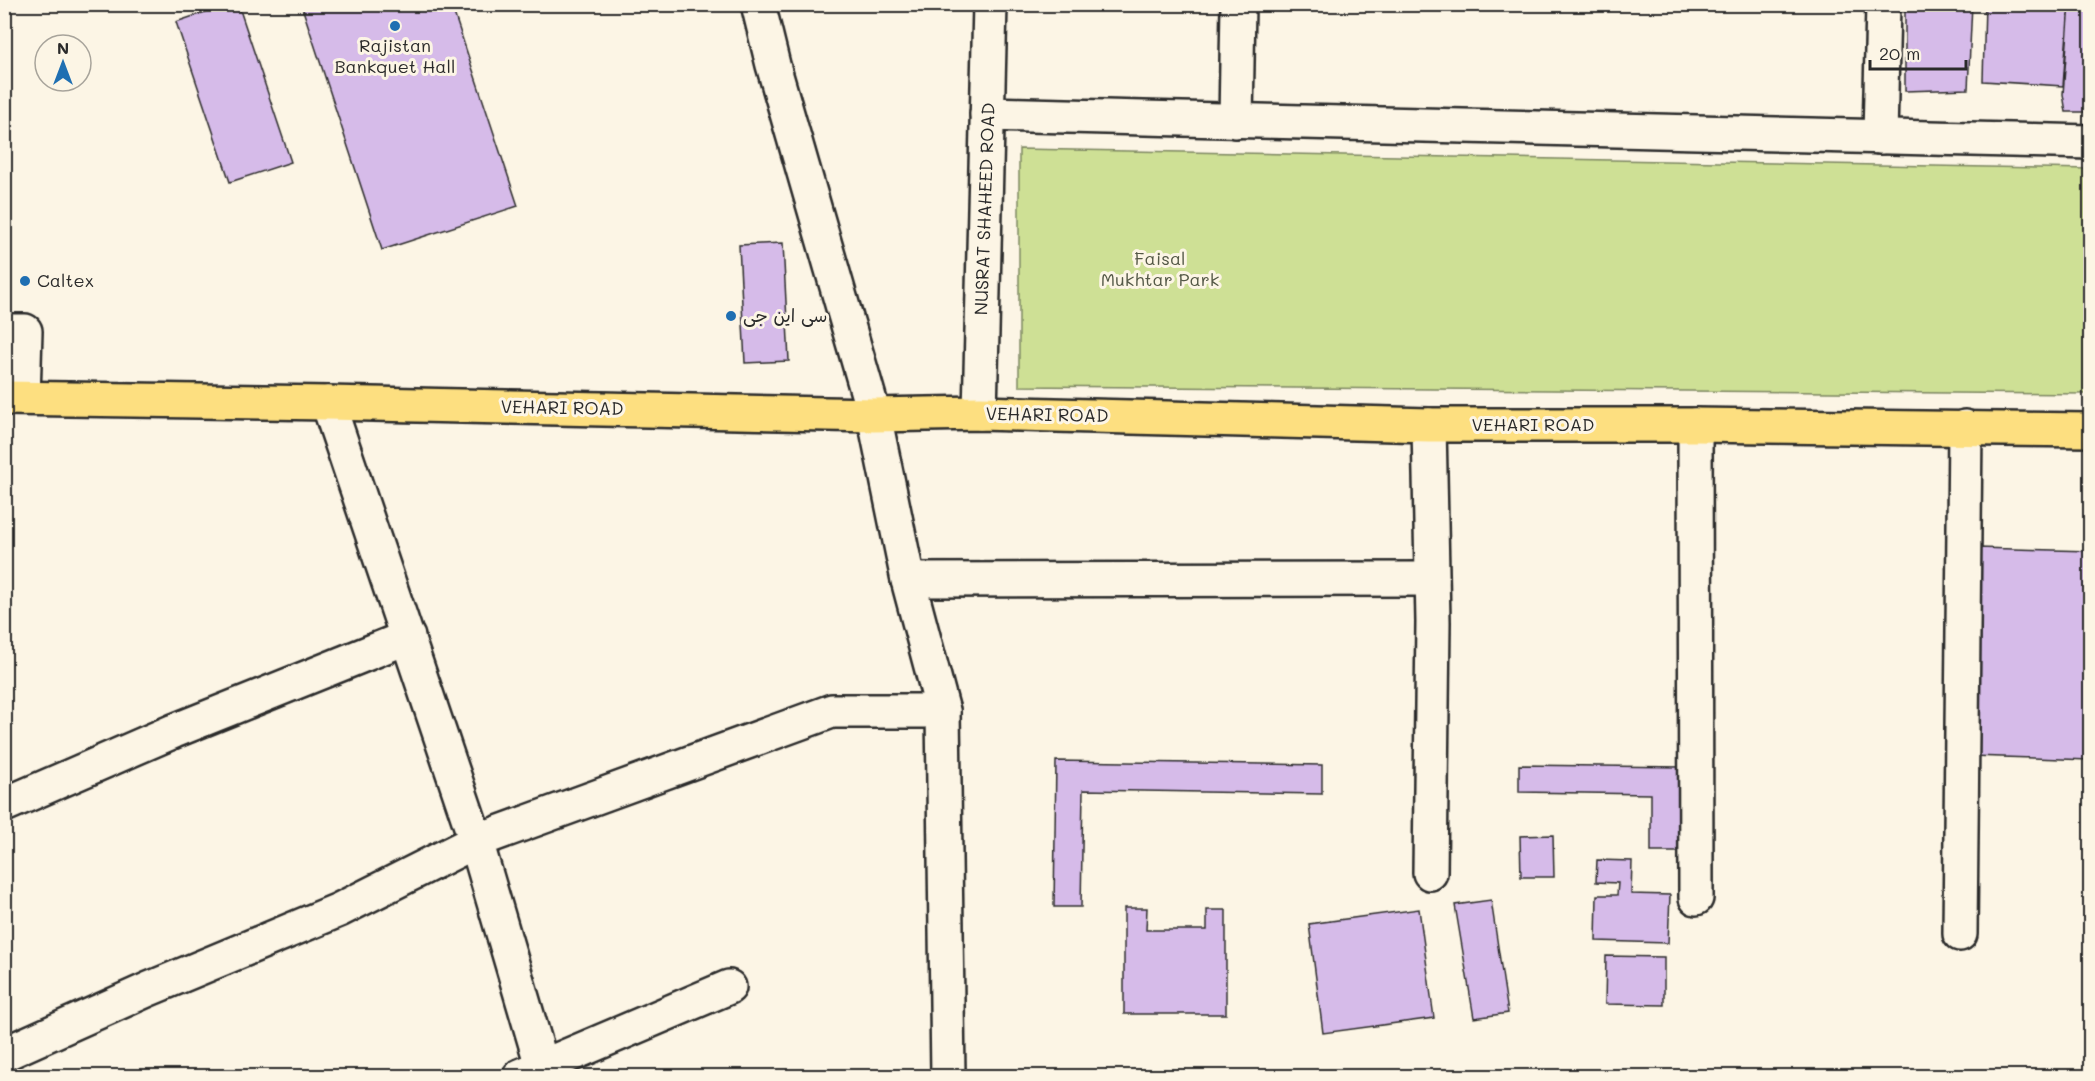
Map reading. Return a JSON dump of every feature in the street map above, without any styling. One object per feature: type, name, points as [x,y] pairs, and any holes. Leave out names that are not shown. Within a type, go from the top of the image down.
[{"type":"main road","name":"VEHARI ROAD","points":[[14,398],[874,416],[980,413],[1429,425],[1695,424],[2091,430]]},
{"type":"street","points":[[758,4],[776,76],[874,416],[908,580],[943,711],[948,1077]]},
{"type":"street","name":"NUSRAT SHAHEED ROAD","points":[[980,413],[990,4]]},
{"type":"street","points":[[1236,121],[1238,4]]},
{"type":"street","points":[[1880,136],[1883,4]]},
{"type":"street","points":[[987,114],[2091,142]]},
{"type":"street","points":[[4,331],[25,331],[14,398]]},
{"type":"street","points":[[328,403],[476,841],[536,1073],[729,987]]},
{"type":"street","points":[[1695,424],[1695,898]]},
{"type":"street","points":[[1429,425],[1432,579],[1430,873]]},
{"type":"street","points":[[1960,934],[1965,427]]},
{"type":"street","points":[[908,580],[1432,579]]},
{"type":"street","points":[[4,805],[174,731],[408,637]]},
{"type":"street","points":[[4,1054],[149,989],[339,910],[476,841],[832,711],[943,711]]},
{"type":"green space","name":"Faisal Mukhtar Park","points":[[1019,149],[2090,169],[2090,394],[1019,386]]},
{"type":"building","points":[[229,4],[238,4],[291,162],[230,182],[176,22]]},
{"type":"building","points":[[301,4],[451,4],[518,206],[382,250]]},
{"type":"building","points":[[1905,4],[1972,4],[1968,89],[1905,91]]},
{"type":"building","points":[[1985,4],[2069,4],[2063,86],[1983,81]]},
{"type":"building","points":[[2070,4],[2090,4],[2090,112],[2066,112],[2063,94]]},
{"type":"building","points":[[783,243],[789,361],[745,363],[739,245]]},
{"type":"building","points":[[1977,548],[2090,551],[2090,760],[1971,756]]},
{"type":"building","points":[[1056,761],[1322,765],[1322,794],[1083,790],[1081,907],[1054,907]]},
{"type":"building","points":[[1519,765],[1681,767],[1680,852],[1651,852],[1651,794],[1519,792]]},
{"type":"building","points":[[1553,835],[1554,877],[1521,877],[1520,836]]},
{"type":"building","points":[[1597,860],[1632,861],[1631,894],[1670,895],[1668,943],[1596,941],[1597,895],[1617,895],[1618,883],[1596,882]]},
{"type":"building","points":[[1491,900],[1508,1013],[1474,1018],[1455,905]]},
{"type":"building","points":[[1124,908],[1147,908],[1146,930],[1207,930],[1207,910],[1226,910],[1226,1014],[1124,1014]]},
{"type":"building","points":[[1419,909],[1434,1018],[1323,1033],[1309,924]]},
{"type":"building","points":[[1606,956],[1664,957],[1664,1005],[1605,1004]]},
{"type":"place","name":"Rajistan Bankquet Hall","points":[[395,26]]},
{"type":"place","name":"Caltex","points":[[25,281]]},
{"type":"place","name":"سی این جی","points":[[731,316]]}]
